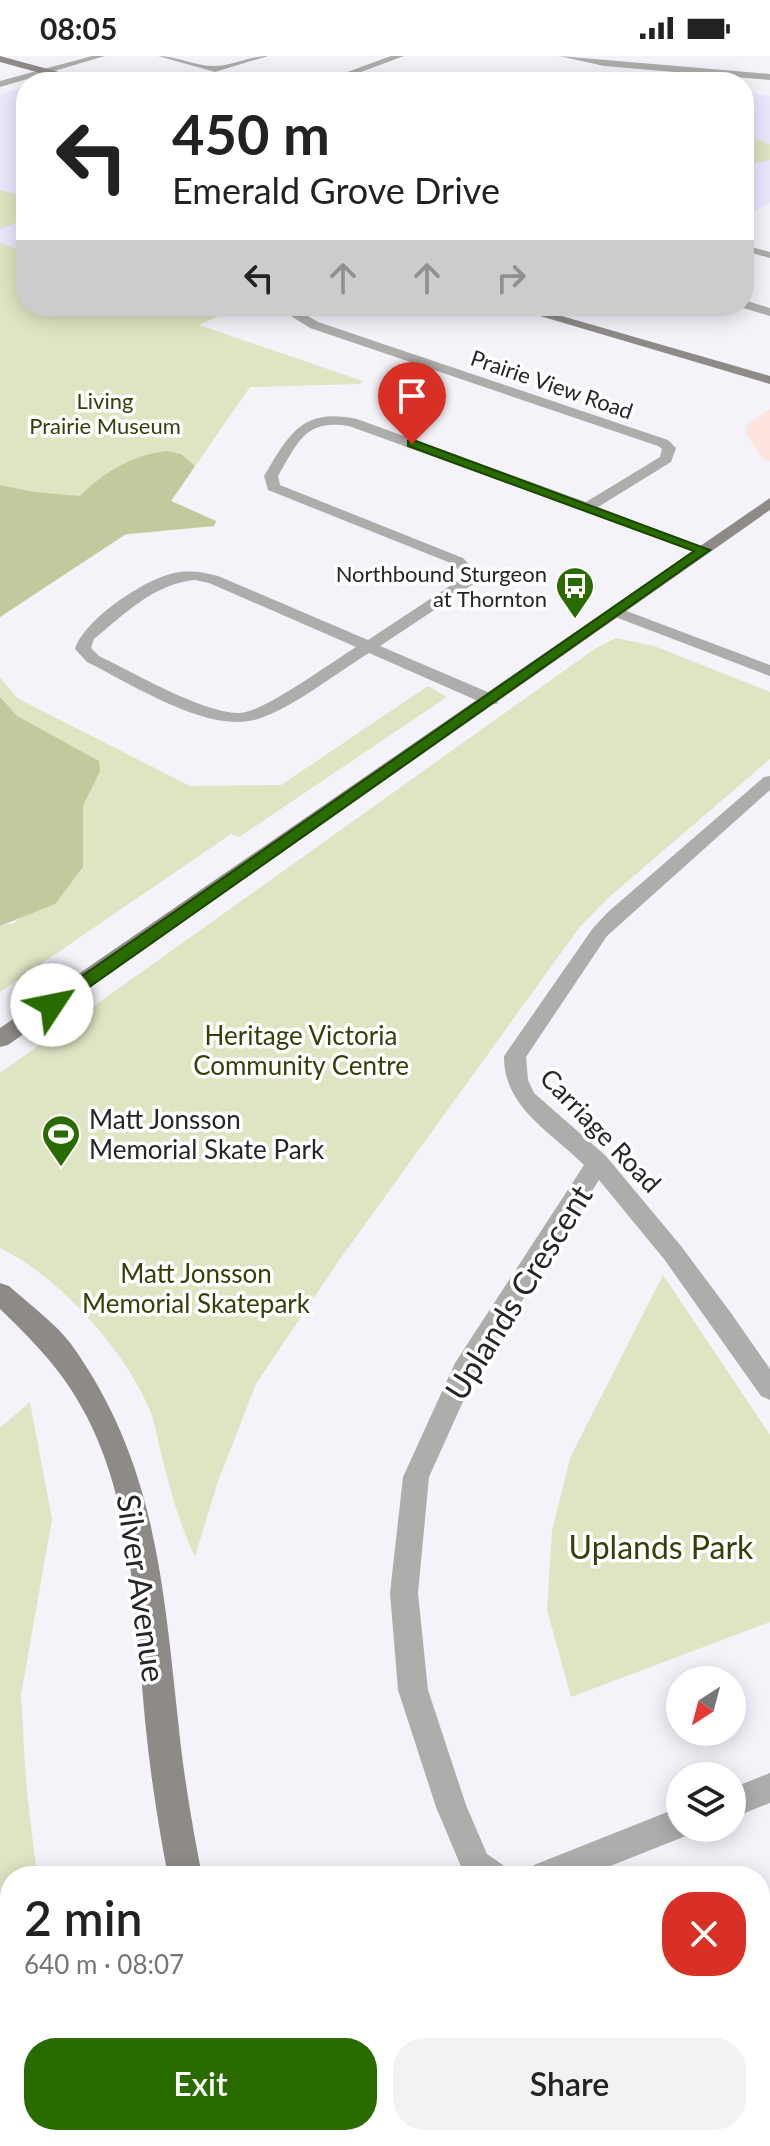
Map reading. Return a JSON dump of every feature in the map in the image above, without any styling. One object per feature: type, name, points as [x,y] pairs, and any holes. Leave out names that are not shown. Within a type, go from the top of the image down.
[{"type":"main road","points":[[0,59],[28,72]]},
{"type":"main road","points":[[546,316],[770,388]]},
{"type":"main road","points":[[615,337],[640,341],[770,380]]},
{"type":"main road","points":[[0,1039],[770,503]]},
{"type":"main road","name":"Silver Avenue","points":[[0,1293],[34,1321],[70,1362],[102,1418],[128,1486],[144,1559],[166,1785],[183,1866]]},
{"type":"street","points":[[54,72],[101,56]]},
{"type":"street","points":[[162,56],[215,69],[264,56]]},
{"type":"street","points":[[354,72],[400,56]]},
{"type":"street","points":[[563,56],[595,62],[710,72]]},
{"type":"street","points":[[595,62],[610,56]]},
{"type":"street","points":[[750,72],[770,63]]},
{"type":"street","name":"Prairie View Road","points":[[298,316],[314,325],[663,443],[669,448],[666,459],[588,507]]},
{"type":"street","points":[[491,700],[368,647],[213,579],[184,575],[153,586],[87,637],[83,649],[93,659],[206,713],[225,719],[259,714],[368,647],[470,580],[470,573],[458,561],[276,490],[271,476],[300,428],[329,419],[352,422],[703,550]]},
{"type":"street","points":[[616,612],[770,671]]},
{"type":"street","name":"Carriage Road","points":[[770,781],[600,932],[515,1056],[513,1073],[525,1098],[598,1162],[683,1263],[770,1389]]},
{"type":"street","name":"Uplands Crescent","points":[[477,1866],[451,1807],[413,1690],[404,1593],[416,1477],[464,1370],[598,1162]]},
{"type":"street","points":[[746,1797],[770,1788]]},
{"type":"street","points":[[570,1866],[666,1828]]},
{"type":"shaded area","points":[[16,89],[16,249],[0,243],[0,95]]},
{"type":"shaded area","points":[[754,94],[770,96],[770,203],[754,212]]},
{"type":"shaded area","points":[[770,409],[770,461],[763,459],[745,432],[746,425]]},
{"type":"green space","points":[[754,138],[770,144],[770,160],[754,163]]},
{"type":"green space","points":[[0,190],[16,194],[16,223],[0,229]]},
{"type":"green space","name":"Living Prairie Museum","points":[[0,243],[16,249],[16,316],[219,316],[199,325],[363,381],[360,384],[250,387],[171,501],[216,521],[214,526],[124,535],[0,617]]},
{"type":"green space","points":[[167,451],[181,454],[195,466],[171,501],[216,521],[214,526],[126,534],[0,617],[0,485],[80,496],[119,466],[142,456]]},
{"type":"green space","name":"Heritage Victoria Community Centre","points":[[616,638],[654,646],[770,692],[770,759],[607,899],[579,928],[340,1259],[256,1384],[217,1484],[195,1557],[175,1506],[150,1411],[137,1383],[86,1315],[44,1276],[0,1248],[0,1073],[596,648]]},
{"type":"green space","points":[[0,677],[17,698],[190,786],[281,785],[428,686],[447,697],[239,837],[231,834],[0,992],[0,926],[14,923],[83,867],[83,806],[100,770],[0,751]]},
{"type":"green space","points":[[0,697],[17,716],[99,761],[100,771],[83,806],[83,867],[55,904],[0,926]]},
{"type":"green space","name":"Uplands Park","points":[[663,1275],[770,1435],[770,1622],[571,1697],[547,1610],[552,1531],[570,1458]]},
{"type":"green space","points":[[30,1402],[52,1519],[21,1695],[26,1782],[36,1866],[0,1866],[0,1428]]},
{"type":"place","name":"Northbound Sturgeon at Thornton","points":[[575,620]]},
{"type":"place","name":"Matt Jonsson Memorial Skate Park","points":[[61,1168]]},
{"type":"route","points":[[52,1005],[703,550],[412,444]]},
{"type":"park label","name":"Matt Jonsson Memorial Skatepark","points":[[196,1288]]}]
